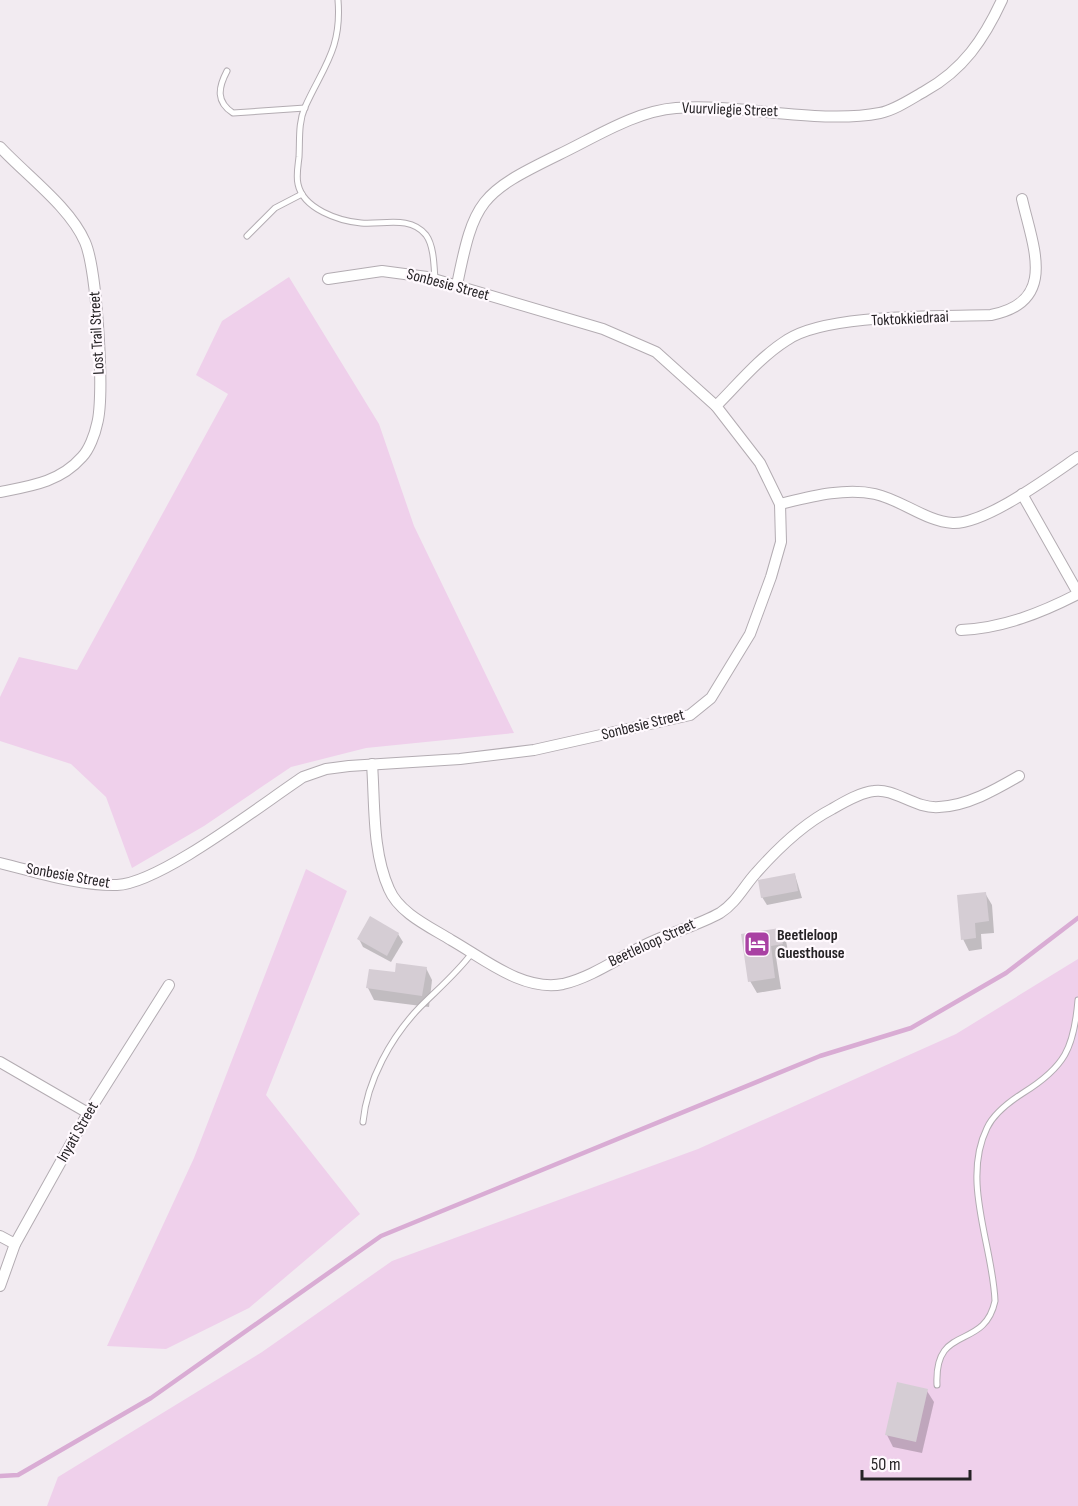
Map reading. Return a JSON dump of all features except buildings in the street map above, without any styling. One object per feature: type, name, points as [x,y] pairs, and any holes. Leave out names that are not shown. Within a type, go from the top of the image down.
[{"type":"street","name":"Vuurvliegie Street","points":[[457,285],[471,225],[483,202],[502,184],[534,167],[648,113],[674,108],[712,107],[854,116],[882,112],[946,80],[976,50],[1002,0]]},
{"type":"street","name":"Lost Trail Street","points":[[0,149],[71,220],[85,242],[93,270],[99,377],[98,423],[84,455],[66,472],[46,483],[0,492]]},
{"type":"street","name":"Toktokkiedraai","points":[[716,406],[773,351],[788,339],[807,330],[839,322],[991,315],[1011,311],[1023,303],[1030,292],[1036,272],[1022,200]]},
{"type":"street","name":"Sonbesie Street","points":[[0,863],[86,882],[118,885],[141,879],[210,841],[303,777],[326,770],[372,764],[460,759],[534,750],[690,715],[711,698],[750,634],[771,578],[781,542],[780,504],[760,463],[716,406],[675,366],[638,342],[603,329],[457,285],[382,271],[328,279]]},
{"type":"street","points":[[780,504],[816,496],[875,494],[935,519],[954,523],[979,517],[1022,494],[1078,457]]},
{"type":"street","points":[[961,630],[993,627],[1014,621],[1078,594],[1022,494]]},
{"type":"street","name":"Beetleloop Street","points":[[372,764],[379,856],[390,892],[406,910],[510,975],[531,982],[562,984],[648,943],[718,914],[732,903],[791,837],[831,809],[856,797],[874,790],[891,793],[921,806],[940,808],[991,792],[1018,776]]},
{"type":"street","name":"Inyati Street","points":[[0,1286],[15,1244],[88,1113],[169,985]]},
{"type":"street","points":[[0,1062],[88,1113]]},
{"type":"street","points":[[0,1236],[15,1244]]},
{"type":"lane","points":[[338,0],[340,19],[332,52],[327,68],[305,108],[300,126],[298,184],[302,194],[313,206],[343,219],[360,223],[393,222],[420,229],[428,238],[435,280]]},
{"type":"lane","points":[[227,71],[220,84],[220,96],[224,106],[233,113],[305,108]]},
{"type":"lane","points":[[247,236],[275,208],[302,194]]},
{"type":"lane","points":[[363,1122],[365,1100],[387,1053],[418,1009],[456,974],[472,952]]},
{"type":"lane","points":[[937,1385],[936,1366],[940,1354],[951,1343],[979,1329],[992,1314],[995,1301],[977,1177],[980,1147],[987,1127],[997,1113],[1047,1077],[1065,1059],[1074,1039],[1078,1000]]},
{"type":"shaded area","points":[[289,277],[379,424],[414,526],[514,733],[366,748],[291,767],[204,826],[132,868],[106,797],[71,764],[0,741],[0,697],[19,657],[77,670],[228,394],[196,375],[222,321]]},
{"type":"shaded area","points":[[306,869],[347,891],[266,1095],[360,1214],[249,1308],[166,1349],[107,1346],[194,1158]]},
{"type":"shaded area","points":[[1078,959],[1078,1506],[47,1506],[58,1477],[262,1352],[392,1261],[698,1149],[956,1034]]},
{"type":"waterway","points":[[0,1476],[18,1475],[151,1398],[381,1236],[820,1056],[911,1028],[1006,973],[1078,918]]},
{"type":"place","name":"Beetleloop Guesthouse","points":[[757,944]]}]
